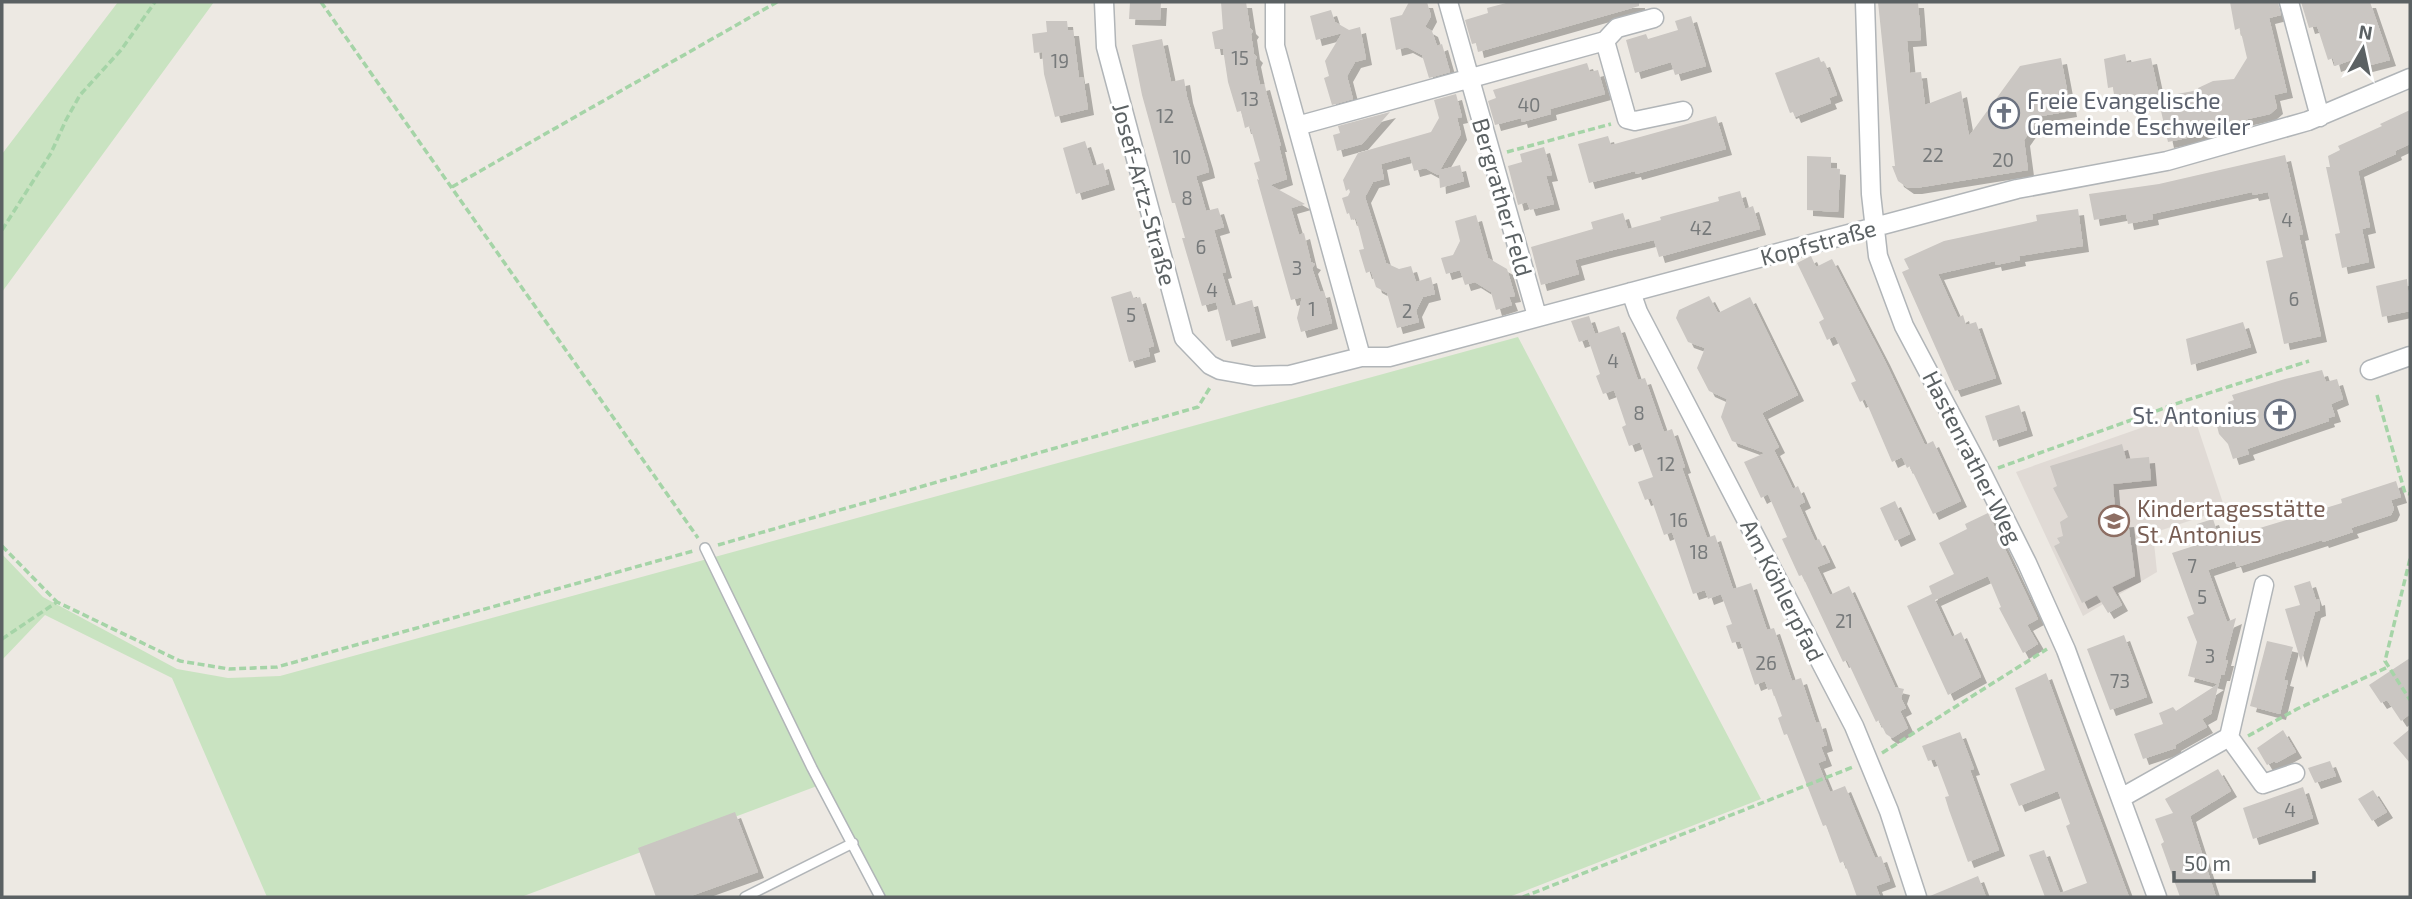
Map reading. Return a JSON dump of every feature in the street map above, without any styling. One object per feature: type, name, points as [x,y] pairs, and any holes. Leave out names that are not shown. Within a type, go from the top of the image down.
[{"type":"street","name":"Josef-Artz-Straße","points":[[1104,2],[1106,47],[1184,338],[1209,365],[1220,370]]},
{"type":"street","points":[[1275,2],[1275,46],[1361,357]]},
{"type":"street","name":"Bergrather Feld","points":[[1448,2],[1537,316]]},
{"type":"street","name":"Hastenrather Weg","points":[[1865,2],[1874,227],[1878,256],[1904,326],[2027,563],[2061,641],[2157,897]]},
{"type":"street","points":[[2289,2],[2320,117]]},
{"type":"street","points":[[1297,126],[1605,41],[1617,28],[1654,18]]},
{"type":"street","points":[[1605,41],[1627,119],[1635,121],[1683,111]]},
{"type":"street","name":"Kopfstraße","points":[[1220,370],[1254,376],[1290,375],[1361,357],[1388,356],[2017,189],[2167,161],[2320,117],[2410,78]]},
{"type":"street","name":"Am Köhlerpfad","points":[[1632,292],[1639,312],[1854,726],[1889,811],[1917,897]]},
{"type":"street","points":[[2370,370],[2410,356]]},
{"type":"street","points":[[2121,797],[2229,737],[2264,585]]},
{"type":"street","points":[[2229,737],[2263,784],[2295,773]]},
{"type":"lane","points":[[705,548],[812,768],[880,897]]},
{"type":"lane","points":[[745,897],[853,843]]},
{"type":"path","points":[[2,230],[51,153],[80,95],[121,50],[155,2]]},
{"type":"path","points":[[321,2],[705,548]]},
{"type":"path","points":[[453,187],[776,2]]},
{"type":"path","points":[[1492,157],[1627,119]]},
{"type":"path","points":[[1983,475],[2184,401],[2309,361]]},
{"type":"path","points":[[2,546],[57,602],[180,661],[229,669],[277,667],[1198,407],[1220,370]]},
{"type":"path","points":[[2377,395],[2405,493],[2410,494]]},
{"type":"path","points":[[2410,559],[2385,661],[2410,700]]},
{"type":"path","points":[[2,639],[57,602]]},
{"type":"path","points":[[1523,897],[1869,761],[2061,641]]},
{"type":"path","points":[[2229,737],[2245,738],[2297,709],[2388,667]]},
{"type":"shaded area","name":"Kindertagesstätte St. Antonius","points":[[2192,410],[2225,509],[2153,533],[2157,572],[2083,616],[2016,472]]},
{"type":"green space","points":[[118,2],[214,2],[2,292],[2,154]]},
{"type":"green space","points":[[1518,337],[1761,799],[1509,897],[875,897],[817,786],[521,897],[267,897],[172,678],[45,615],[2,660],[2,554],[43,597],[177,669],[228,678],[280,676]]},
{"type":"building","points":[[1130,2],[1161,2],[1160,20],[1129,19]]},
{"type":"building","points":[[1221,2],[1246,2],[1260,85],[1264,84],[1287,179],[1270,185],[1305,204],[1291,208],[1299,235],[1304,233],[1311,262],[1315,264],[1312,268],[1320,292],[1324,291],[1332,323],[1301,332],[1297,318],[1302,297],[1291,300],[1257,179],[1259,180],[1254,163],[1260,161],[1250,126],[1245,128],[1241,111],[1237,112],[1228,82],[1223,49],[1215,49],[1212,32],[1223,29]]},
{"type":"building","points":[[1409,2],[1427,2],[1431,16],[1425,27],[1432,31],[1437,46],[1442,44],[1450,72],[1429,78],[1422,55],[1407,47],[1396,50],[1390,18],[1402,15]]},
{"type":"building","points":[[1510,2],[1639,2],[1639,6],[1478,52],[1476,43],[1472,44],[1465,20],[1488,13],[1487,8]]},
{"type":"building","points":[[1878,2],[1918,2],[1921,40],[1907,41],[1910,73],[1921,72],[1925,105],[1961,91],[1969,136],[2020,66],[2061,58],[2071,111],[2041,116],[2024,140],[2028,170],[1916,188],[1908,188],[1898,181],[1892,166],[1895,166]]},
{"type":"building","points":[[2230,2],[2278,2],[2281,15],[2269,18],[2287,92],[2274,95],[2277,108],[2270,114],[2209,128],[2210,133],[2168,142],[2159,102],[2177,94],[2199,90],[2198,88],[2213,81],[2234,79],[2247,58],[2240,28],[2235,30]]},
{"type":"building","points":[[2301,2],[2370,2],[2390,60],[2359,68],[2354,59],[2335,66],[2333,58],[2328,60],[2317,26],[2309,28]]},
{"type":"building","points":[[1331,10],[1335,22],[1349,30],[1360,27],[1366,59],[1355,62],[1347,76],[1353,99],[1332,105],[1324,78],[1329,76],[1325,61],[1342,33],[1316,40],[1310,16]]},
{"type":"building","points":[[1691,16],[1706,66],[1675,75],[1671,62],[1635,73],[1626,40],[1646,34],[1648,39],[1678,30],[1675,21]]},
{"type":"building","points":[[1046,21],[1067,21],[1068,30],[1073,30],[1079,78],[1083,77],[1088,109],[1055,117],[1044,74],[1042,52],[1034,53],[1032,34],[1047,32]]},
{"type":"building","points":[[1162,39],[1171,82],[1184,79],[1207,163],[1209,172],[1196,176],[1206,211],[1218,208],[1224,227],[1214,230],[1226,272],[1222,273],[1232,306],[1252,300],[1260,332],[1226,341],[1216,302],[1202,306],[1182,238],[1185,238],[1175,203],[1172,203],[1142,95],[1132,45]]},
{"type":"building","points":[[2125,54],[2127,63],[2151,58],[2160,100],[2116,106],[2113,87],[2108,88],[2104,59]]},
{"type":"building","points":[[1819,57],[1821,62],[1824,61],[1837,95],[1829,98],[1831,103],[1795,117],[1793,112],[1790,113],[1775,73]]},
{"type":"building","points":[[1587,63],[1590,72],[1598,70],[1605,94],[1550,109],[1551,114],[1522,122],[1521,118],[1495,125],[1488,101],[1496,98],[1493,90]]},
{"type":"building","points":[[1456,94],[1462,117],[1457,118],[1461,134],[1440,170],[1460,165],[1464,181],[1440,188],[1439,173],[1438,175],[1425,168],[1414,171],[1410,156],[1381,164],[1384,179],[1373,182],[1365,197],[1386,263],[1399,269],[1411,266],[1416,282],[1431,277],[1435,294],[1423,297],[1416,311],[1419,322],[1397,328],[1387,293],[1376,287],[1371,271],[1366,273],[1359,250],[1364,249],[1356,218],[1351,220],[1342,198],[1350,192],[1349,189],[1346,191],[1343,180],[1358,153],[1431,132],[1439,118],[1434,100]]},
{"type":"building","points":[[2410,110],[2410,144],[2395,151],[2396,154],[2358,171],[2370,227],[2362,229],[2369,262],[2342,268],[2335,234],[2340,233],[2326,167],[2330,167],[2328,156],[2340,150],[2338,146]]},
{"type":"building","points":[[1390,112],[1362,144],[1337,151],[1333,135],[1340,133],[1338,126]]},
{"type":"building","points":[[1716,116],[1726,149],[1636,174],[1635,171],[1589,183],[1578,144],[1608,136],[1611,145]]},
{"type":"building","points":[[1085,141],[1093,166],[1103,163],[1109,184],[1076,194],[1063,148]]},
{"type":"building","points":[[1544,147],[1552,175],[1546,176],[1554,204],[1530,210],[1527,202],[1518,205],[1508,166],[1522,162],[1520,154]]},
{"type":"building","points":[[2285,155],[2303,234],[2299,235],[2321,336],[2284,344],[2266,261],[2283,257],[2268,192],[2253,195],[2252,192],[2152,214],[2153,219],[2128,224],[2126,214],[2094,220],[2089,194],[2159,184]]},
{"type":"building","points":[[1807,156],[1831,157],[1831,168],[1840,169],[1838,212],[1807,210]]},
{"type":"building","points":[[1740,191],[1745,209],[1753,206],[1760,229],[1659,257],[1654,240],[1609,251],[1575,260],[1579,274],[1541,285],[1531,247],[1593,229],[1591,222],[1623,213],[1628,229],[1719,201],[1718,197]]},
{"type":"building","points":[[2078,209],[2083,246],[2019,256],[2020,260],[1996,265],[1995,261],[1938,274],[1958,318],[1963,315],[1966,325],[1976,322],[1996,378],[1955,391],[1902,272],[1909,269],[1904,259],[1944,241],[2037,221],[2036,215]]},
{"type":"building","points":[[1476,215],[1488,258],[1507,269],[1515,296],[1509,297],[1512,305],[1496,310],[1491,292],[1475,282],[1465,285],[1460,270],[1446,274],[1441,258],[1453,255],[1460,241],[1455,221]]},
{"type":"building","points":[[1811,256],[1816,267],[1832,259],[1925,445],[1933,441],[1961,501],[1933,514],[1910,466],[1907,468],[1902,457],[1892,462],[1865,399],[1860,402],[1851,383],[1856,381],[1835,336],[1827,340],[1819,322],[1824,319],[1797,263]]},
{"type":"building","points":[[2407,279],[2410,311],[2382,317],[2376,286]]},
{"type":"building","points":[[1131,291],[1134,299],[1140,297],[1154,346],[1148,348],[1150,356],[1129,362],[1111,297]]},
{"type":"building","points":[[1709,296],[1718,313],[1750,297],[1798,395],[1762,413],[1779,447],[1774,450],[1793,489],[1798,486],[1805,502],[1799,505],[1815,541],[1819,539],[1830,562],[1817,567],[1830,595],[1849,586],[1895,687],[1904,689],[1901,698],[1906,708],[1900,711],[1908,728],[1892,738],[1886,734],[1879,720],[1876,722],[1847,660],[1843,662],[1782,539],[1787,537],[1768,494],[1761,498],[1744,462],[1765,453],[1732,441],[1721,417],[1727,399],[1709,391],[1697,368],[1705,348],[1688,342],[1676,318],[1679,310]]},
{"type":"building","points":[[1589,316],[1595,334],[1619,326],[1638,380],[1645,378],[1664,432],[1672,429],[1685,467],[1682,468],[1707,538],[1715,535],[1733,589],[1751,583],[1767,630],[1774,628],[1792,681],[1801,678],[1816,723],[1820,722],[1827,745],[1821,747],[1826,760],[1818,763],[1830,792],[1845,786],[1875,858],[1881,856],[1890,881],[1876,886],[1880,897],[1857,897],[1844,861],[1840,863],[1826,825],[1823,826],[1787,734],[1784,735],[1778,718],[1782,716],[1772,689],[1768,690],[1765,681],[1755,685],[1740,641],[1732,643],[1726,626],[1732,624],[1721,594],[1708,599],[1705,590],[1693,594],[1672,532],[1664,535],[1651,498],[1645,500],[1638,482],[1653,477],[1640,442],[1629,446],[1622,427],[1626,425],[1614,390],[1603,394],[1596,376],[1600,374],[1588,339],[1579,342],[1571,321]]},
{"type":"building","points":[[2243,322],[2251,347],[2191,365],[2186,339]]},
{"type":"building","name":"St. Antonius","points":[[2322,370],[2326,382],[2337,379],[2343,399],[2331,404],[2335,416],[2328,418],[2329,421],[2247,449],[2249,454],[2233,459],[2217,426],[2221,415],[2232,412],[2228,402],[2234,400],[2232,395]]},
{"type":"building","points":[[2019,405],[2027,430],[1993,441],[1985,416]]},
{"type":"building","points":[[2122,444],[2126,459],[2149,457],[2151,480],[2113,484],[2116,522],[2128,521],[2135,576],[2112,587],[2122,605],[2108,613],[2097,595],[2082,603],[2054,546],[2060,543],[2057,538],[2063,536],[2060,522],[2068,517],[2053,488],[2057,486],[2050,466]]},
{"type":"building","points":[[2396,481],[2401,497],[2391,500],[2394,509],[2391,515],[2351,528],[2353,532],[2323,542],[2322,540],[2237,567],[2235,561],[2208,570],[2227,622],[2236,618],[2225,660],[2228,660],[2224,675],[2221,675],[2211,714],[2202,719],[2207,727],[2175,745],[2176,748],[2143,759],[2134,734],[2163,724],[2159,713],[2173,707],[2176,711],[2218,684],[2188,676],[2197,642],[2187,617],[2194,614],[2172,553],[2203,543],[2197,524],[2213,519],[2220,540],[2342,503],[2341,499]]},
{"type":"building","points":[[1895,501],[1910,534],[1895,541],[1880,508]]},
{"type":"building","points":[[1988,513],[2038,619],[2027,625],[2038,644],[2023,653],[1999,608],[2001,607],[1988,576],[1935,600],[1952,637],[1961,632],[1981,677],[1948,695],[1907,606],[1932,594],[1929,586],[1954,574],[1939,543],[1967,529],[1965,524]]},
{"type":"building","points":[[2310,581],[2316,600],[2319,599],[2320,610],[2315,612],[2301,662],[2285,609],[2300,605],[2294,586]]},
{"type":"building","points":[[2124,635],[2147,697],[2110,710],[2087,649]]},
{"type":"building","points":[[2267,641],[2293,647],[2284,680],[2288,681],[2280,714],[2250,706]]},
{"type":"building","points":[[2410,658],[2410,714],[2401,721],[2387,700],[2381,703],[2369,685]]},
{"type":"building","points":[[2046,673],[2129,897],[2045,897],[2029,855],[2044,850],[2060,893],[2087,883],[2066,826],[2070,824],[2058,791],[2019,806],[2010,784],[2045,770],[2015,688]]},
{"type":"building","points":[[2410,729],[2410,763],[2393,743]]},
{"type":"building","points":[[2283,730],[2296,752],[2267,765],[2257,748]]},
{"type":"building","points":[[1960,732],[1974,769],[1970,770],[1999,850],[1968,862],[1949,810],[1945,797],[1949,796],[1935,759],[1928,761],[1922,746]]},
{"type":"building","points":[[2330,761],[2336,776],[2315,783],[2308,768]]},
{"type":"building","points":[[2218,769],[2231,791],[2190,816],[2216,897],[2180,897],[2155,819],[2173,813],[2165,799]]},
{"type":"building","points":[[2303,787],[2313,818],[2253,839],[2243,808]]},
{"type":"building","points":[[2373,790],[2387,812],[2372,821],[2358,799]]},
{"type":"building","points":[[735,812],[758,872],[688,897],[656,897],[638,848]]},
{"type":"building","points":[[1978,876],[1986,897],[1930,897],[1930,896]]},
{"type":"place","name":"Freie Evangelische Gemeinde Eschweiler","points":[[2004,113]]},
{"type":"place","name":"St. Antonius","points":[[2280,415]]},
{"type":"place","name":"Kindertagesstätte St. Antonius","points":[[2114,521]]}]
